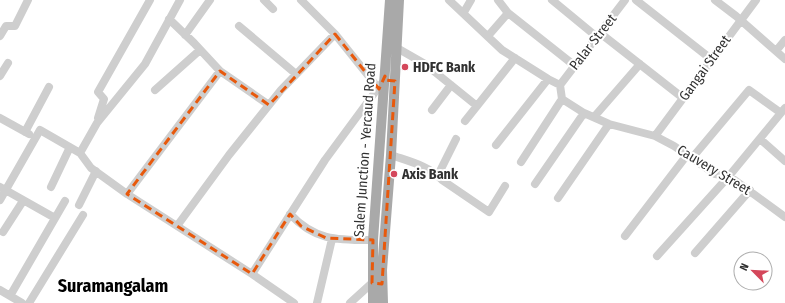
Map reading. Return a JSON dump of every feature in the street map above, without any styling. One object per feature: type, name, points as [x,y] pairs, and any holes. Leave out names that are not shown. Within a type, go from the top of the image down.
[{"type":"main road","name":"Salem Junction - Yercaud Road","points":[[373,303],[377,283],[373,240],[390,0]]},
{"type":"main road","points":[[383,303],[377,283],[391,155],[399,0]]},
{"type":"main road","points":[[383,82],[395,81]]},
{"type":"street","points":[[0,36],[6,26],[15,26],[28,0]]},
{"type":"street","points":[[97,123],[104,99],[98,92],[150,0]]},
{"type":"street","points":[[80,153],[97,123],[145,64],[180,0]]},
{"type":"street","points":[[185,34],[210,0]]},
{"type":"street","points":[[264,0],[273,9]]},
{"type":"street","points":[[449,0],[464,12],[502,50],[560,85],[562,99],[521,162]]},
{"type":"street","points":[[464,12],[471,0]]},
{"type":"street","points":[[498,0],[508,13],[575,66]]},
{"type":"street","points":[[552,0],[598,35],[640,64],[683,98]]},
{"type":"street","name":"Palar Street","points":[[560,85],[625,0]]},
{"type":"street","points":[[636,0],[711,59]]},
{"type":"street","points":[[715,0],[740,19],[785,59]]},
{"type":"street","name":"Gangai Street","points":[[655,136],[740,19],[756,0]]},
{"type":"street","points":[[252,274],[324,160],[383,82],[335,34],[305,1]]},
{"type":"street","points":[[488,36],[508,13]]},
{"type":"street","points":[[169,19],[220,71],[269,105]]},
{"type":"street","points":[[239,26],[296,74]]},
{"type":"street","points":[[177,226],[229,155],[269,105],[296,74],[335,34]]},
{"type":"street","points":[[776,51],[785,40]]},
{"type":"street","points":[[397,48],[425,64],[477,106]]},
{"type":"street","points":[[156,90],[200,50]]},
{"type":"street","points":[[465,121],[515,58]]},
{"type":"street","points":[[0,76],[8,63]]},
{"type":"street","points":[[594,117],[640,64]]},
{"type":"street","points":[[127,194],[220,71]]},
{"type":"street","points":[[496,146],[548,79]]},
{"type":"street","points":[[432,110],[451,85]]},
{"type":"street","points":[[25,132],[49,87]]},
{"type":"street","points":[[625,236],[689,157],[748,90],[783,111],[760,139],[755,142],[729,176],[657,256]]},
{"type":"street","name":"Cauvery Street","points":[[562,99],[584,113],[609,124],[655,136],[715,174],[729,176],[785,217]]},
{"type":"street","points":[[535,184],[584,113]]},
{"type":"street","points":[[0,118],[35,138]]},
{"type":"street","points":[[558,198],[609,124]]},
{"type":"street","points":[[0,200],[3,189],[40,130],[80,153],[96,171],[127,194],[252,274],[294,303]]},
{"type":"street","points":[[438,175],[456,139]]},
{"type":"street","points":[[760,139],[785,161]]},
{"type":"street","points":[[51,187],[70,147]]},
{"type":"street","points":[[391,155],[423,167],[438,175],[442,180],[489,212],[505,186]]},
{"type":"street","points":[[79,205],[96,171]]},
{"type":"street","points":[[3,189],[55,218]]},
{"type":"street","points":[[695,253],[750,190]]},
{"type":"street","points":[[3,232],[23,201]]},
{"type":"street","points":[[19,302],[3,294],[65,201]]},
{"type":"street","points":[[290,214],[301,226],[326,238],[373,240]]},
{"type":"street","points":[[29,303],[83,215]]},
{"type":"street","points":[[317,303],[332,239]]},
{"type":"street","points":[[350,303],[377,283]]},
{"type":"highlighted area","points":[[335,34],[379,89],[385,76],[385,80],[395,81],[382,284],[372,283],[373,240],[326,238],[301,226],[290,214],[252,274],[127,194],[220,71],[269,105]]},
{"type":"place","name":"HDFC Bank","points":[[405,67]]},
{"type":"place","name":"Axis Bank","points":[[394,174]]},
{"type":"district","name":"Suramangalam","points":[[113,286]]}]
